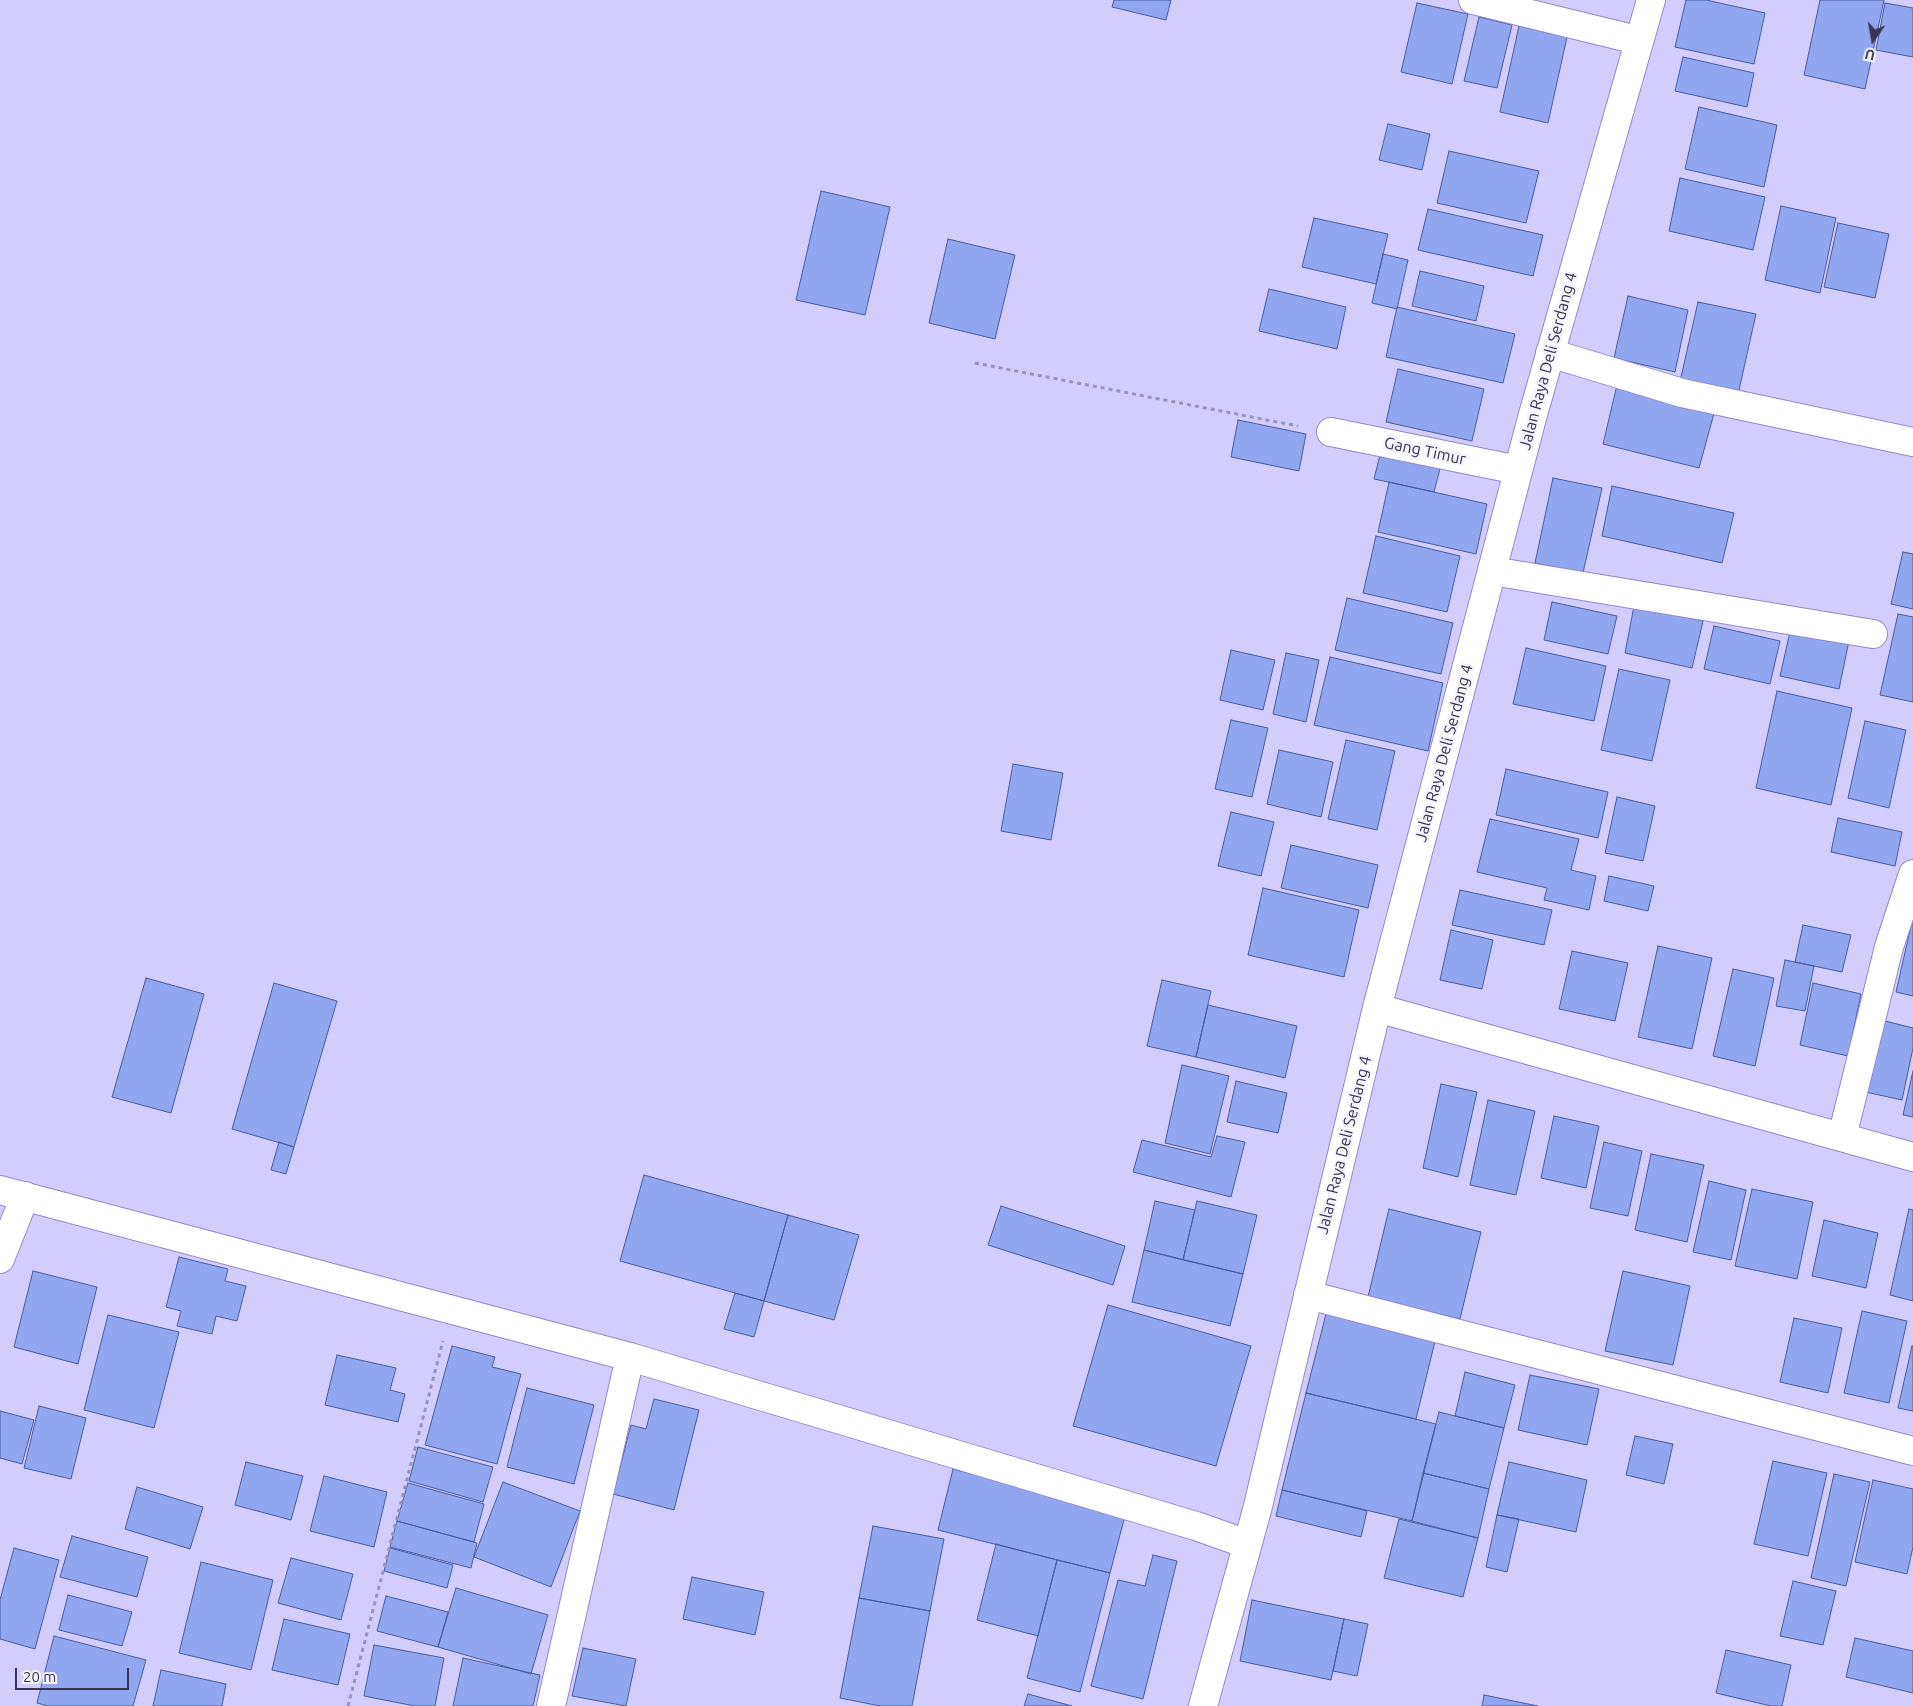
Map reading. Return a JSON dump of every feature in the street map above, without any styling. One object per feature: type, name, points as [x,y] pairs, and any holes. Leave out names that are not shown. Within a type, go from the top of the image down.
[{"type":"street","points":[[1472,0],[1638,40]]},
{"type":"street","name":"Jalan Raya Deli Serdang 4","points":[[1203,1706],[1257,1510],[1377,1008],[1518,470],[1650,0]]},
{"type":"street","points":[[1550,353],[1682,393],[1913,442]]},
{"type":"street","name":"Gang Timur","points":[[1331,432],[1518,470]]},
{"type":"street","points":[[1492,571],[1873,634]]},
{"type":"street","points":[[1842,1137],[1889,947],[1913,874]]},
{"type":"street","points":[[1377,1008],[1913,1156]]},
{"type":"street","points":[[0,1259],[12,1193],[630,1357],[1248,1540]]},
{"type":"street","points":[[1308,1295],[1913,1451]]},
{"type":"street","points":[[551,1706],[630,1357]]},
{"type":"path","points":[[975,363],[1331,432]]},
{"type":"path","points":[[348,1706],[452,1310]]},
{"type":"building","points":[[1114,0],[1171,0],[1166,20],[1112,7]]},
{"type":"building","points":[[1686,0],[1706,0],[1765,13],[1754,64],[1675,47]]},
{"type":"building","points":[[1820,0],[1884,0],[1865,89],[1804,75]]},
{"type":"building","points":[[1417,3],[1468,14],[1452,84],[1401,72]]},
{"type":"building","points":[[1885,3],[1913,8],[1913,57],[1876,50]]},
{"type":"building","points":[[1479,17],[1512,25],[1497,88],[1464,81]]},
{"type":"building","points":[[1519,26],[1567,37],[1548,123],[1500,112]]},
{"type":"building","points":[[1683,57],[1754,73],[1747,107],[1675,91]]},
{"type":"building","points":[[1699,107],[1777,125],[1764,187],[1685,169]]},
{"type":"building","points":[[1388,124],[1430,134],[1422,170],[1379,160]]},
{"type":"building","points":[[1449,151],[1539,171],[1526,223],[1437,203]]},
{"type":"building","points":[[1680,178],[1765,197],[1753,250],[1669,231]]},
{"type":"building","points":[[821,191],[890,207],[865,315],[796,300]]},
{"type":"building","points":[[1781,206],[1836,218],[1820,293],[1765,280]]},
{"type":"building","points":[[1428,209],[1543,235],[1533,276],[1418,250]]},
{"type":"building","points":[[1314,218],[1388,234],[1376,284],[1302,267]]},
{"type":"building","points":[[1838,223],[1889,234],[1875,298],[1824,287]]},
{"type":"building","points":[[948,239],[1015,255],[995,339],[929,323]]},
{"type":"building","points":[[1383,254],[1408,260],[1397,309],[1372,303]]},
{"type":"building","points":[[1420,271],[1484,286],[1476,321],[1412,306]]},
{"type":"building","points":[[1269,289],[1346,307],[1337,349],[1259,331]]},
{"type":"building","points":[[1628,296],[1688,310],[1675,372],[1614,358]]},
{"type":"building","points":[[1698,302],[1756,314],[1737,399],[1679,386]]},
{"type":"building","points":[[1397,307],[1515,334],[1503,383],[1386,357]]},
{"type":"building","points":[[1398,369],[1484,389],[1472,441],[1386,422]]},
{"type":"building","points":[[1618,381],[1716,406],[1699,468],[1603,444]]},
{"type":"building","points":[[1238,420],[1306,434],[1299,471],[1231,457]]},
{"type":"building","points":[[1382,447],[1442,461],[1434,492],[1374,479]]},
{"type":"building","points":[[1553,478],[1602,488],[1583,573],[1535,563]]},
{"type":"building","points":[[1389,482],[1487,504],[1476,554],[1378,532]]},
{"type":"building","points":[[1612,486],[1734,513],[1722,563],[1602,536]]},
{"type":"building","points":[[1376,536],[1460,556],[1447,612],[1363,593]]},
{"type":"building","points":[[1903,552],[1913,554],[1913,609],[1891,604]]},
{"type":"building","points":[[1347,598],[1453,623],[1441,674],[1335,650]]},
{"type":"building","points":[[1552,602],[1617,616],[1608,654],[1544,640]]},
{"type":"building","points":[[1634,606],[1703,621],[1692,668],[1625,653]]},
{"type":"building","points":[[1898,614],[1913,617],[1913,702],[1880,695]]},
{"type":"building","points":[[1792,623],[1850,636],[1839,689],[1780,676]]},
{"type":"building","points":[[1714,626],[1780,641],[1770,684],[1704,669]]},
{"type":"building","points":[[1526,648],[1606,666],[1594,721],[1513,704]]},
{"type":"building","points":[[1231,650],[1275,660],[1263,710],[1220,700]]},
{"type":"building","points":[[1286,653],[1319,660],[1306,722],[1273,714]]},
{"type":"building","points":[[1330,657],[1443,683],[1428,751],[1314,725]]},
{"type":"building","points":[[1619,669],[1670,680],[1652,761],[1601,750]]},
{"type":"building","points":[[1777,691],[1852,708],[1831,805],[1756,788]]},
{"type":"building","points":[[1231,720],[1268,728],[1252,797],[1215,789]]},
{"type":"building","points":[[1865,721],[1906,730],[1889,808],[1848,798]]},
{"type":"building","points":[[1346,740],[1395,751],[1377,830],[1328,819]]},
{"type":"building","points":[[1279,750],[1333,762],[1321,817],[1267,804]]},
{"type":"building","points":[[1013,764],[1063,773],[1051,840],[1001,831]]},
{"type":"building","points":[[1506,769],[1608,792],[1598,838],[1496,815]]},
{"type":"building","points":[[1617,797],[1655,806],[1643,861],[1605,853]]},
{"type":"building","points":[[1231,812],[1274,822],[1261,876],[1218,866]]},
{"type":"building","points":[[1838,818],[1902,832],[1895,866],[1831,852]]},
{"type":"building","points":[[1490,819],[1579,839],[1571,870],[1596,876],[1589,910],[1544,900],[1547,888],[1477,872]]},
{"type":"building","points":[[1291,845],[1378,865],[1368,908],[1281,888]]},
{"type":"building","points":[[1609,876],[1654,886],[1648,911],[1604,901]]},
{"type":"building","points":[[1263,888],[1359,910],[1344,977],[1248,955]]},
{"type":"building","points":[[1460,890],[1552,910],[1544,945],[1452,925]]},
{"type":"building","points":[[1913,917],[1913,996],[1896,992]]},
{"type":"building","points":[[1803,925],[1851,935],[1842,972],[1795,962]]},
{"type":"building","points":[[1451,930],[1493,940],[1482,989],[1440,980]]},
{"type":"building","points":[[1658,946],[1712,958],[1692,1049],[1638,1037]]},
{"type":"building","points":[[1572,951],[1628,963],[1615,1021],[1559,1009]]},
{"type":"building","points":[[1785,960],[1814,966],[1805,1011],[1776,1006]]},
{"type":"building","points":[[1733,969],[1774,978],[1755,1066],[1713,1056]]},
{"type":"building","points":[[146,978],[204,994],[171,1113],[112,1097]]},
{"type":"building","points":[[1162,980],[1211,991],[1196,1057],[1147,1046]]},
{"type":"building","points":[[274,983],[337,1001],[294,1147],[232,1129]]},
{"type":"building","points":[[1813,983],[1861,994],[1848,1056],[1800,1045]]},
{"type":"building","points":[[1208,1005],[1297,1026],[1285,1078],[1196,1057]]},
{"type":"building","points":[[1877,1019],[1913,1028],[1913,1048],[1902,1100],[1861,1091]]},
{"type":"building","points":[[1182,1065],[1229,1076],[1210,1154],[1165,1143]]},
{"type":"building","points":[[1913,1071],[1913,1117],[1903,1115]]},
{"type":"building","points":[[1236,1081],[1287,1093],[1278,1133],[1227,1122]]},
{"type":"building","points":[[1441,1084],[1477,1092],[1458,1177],[1423,1168]]},
{"type":"building","points":[[1488,1100],[1535,1111],[1516,1195],[1470,1185]]},
{"type":"building","points":[[1554,1116],[1599,1126],[1586,1188],[1541,1178]]},
{"type":"building","points":[[1217,1136],[1245,1142],[1231,1197],[1133,1172],[1142,1140],[1211,1157]]},
{"type":"building","points":[[279,1142],[294,1147],[286,1174],[271,1170]]},
{"type":"building","points":[[1604,1142],[1642,1151],[1628,1216],[1590,1208]]},
{"type":"building","points":[[1651,1154],[1704,1165],[1687,1242],[1635,1230]]},
{"type":"building","points":[[644,1175],[788,1215],[764,1301],[620,1261]]},
{"type":"building","points":[[1709,1181],[1746,1190],[1731,1260],[1693,1252]]},
{"type":"building","points":[[1752,1189],[1813,1202],[1797,1279],[1735,1266]]},
{"type":"building","points":[[1155,1201],[1195,1210],[1183,1260],[1144,1250]]},
{"type":"building","points":[[1197,1201],[1257,1215],[1243,1274],[1183,1260]]},
{"type":"building","points":[[1001,1206],[1125,1246],[1113,1285],[988,1245]]},
{"type":"building","points":[[1389,1209],[1481,1232],[1460,1319],[1368,1297]]},
{"type":"building","points":[[1909,1209],[1913,1210],[1913,1301],[1890,1295]]},
{"type":"building","points":[[788,1215],[859,1235],[834,1320],[764,1301]]},
{"type":"building","points":[[1824,1220],[1878,1233],[1866,1288],[1812,1276]]},
{"type":"building","points":[[1144,1250],[1243,1274],[1230,1326],[1132,1302]]},
{"type":"building","points":[[179,1257],[228,1269],[225,1281],[246,1286],[237,1321],[216,1316],[212,1334],[177,1326],[181,1311],[166,1307]]},
{"type":"building","points":[[33,1271],[97,1287],[78,1364],[14,1347]]},
{"type":"building","points":[[1623,1271],[1690,1286],[1673,1365],[1605,1351]]},
{"type":"building","points":[[735,1293],[764,1301],[754,1337],[724,1329]]},
{"type":"building","points":[[1108,1305],[1251,1346],[1216,1466],[1073,1426]]},
{"type":"building","points":[[1328,1306],[1437,1333],[1416,1419],[1306,1393]]},
{"type":"building","points":[[1862,1311],[1907,1321],[1889,1403],[1844,1393]]},
{"type":"building","points":[[108,1315],[179,1332],[154,1428],[84,1410]]},
{"type":"building","points":[[1794,1318],[1842,1328],[1828,1393],[1780,1382]]},
{"type":"building","points":[[452,1346],[495,1357],[492,1367],[521,1374],[497,1464],[425,1445]]},
{"type":"building","points":[[1913,1346],[1913,1411],[1898,1408]]},
{"type":"building","points":[[337,1355],[396,1368],[390,1390],[405,1394],[398,1422],[325,1405]]},
{"type":"building","points":[[1465,1372],[1515,1385],[1504,1428],[1455,1416]]},
{"type":"building","points":[[1530,1375],[1599,1389],[1587,1445],[1518,1430]]},
{"type":"building","points":[[527,1388],[594,1405],[574,1484],[507,1467]]},
{"type":"building","points":[[1306,1393],[1436,1424],[1412,1521],[1282,1490]]},
{"type":"building","points":[[654,1399],[699,1410],[674,1510],[613,1494],[631,1425],[646,1429]]},
{"type":"building","points":[[39,1406],[86,1418],[71,1479],[24,1468]]},
{"type":"building","points":[[0,1411],[34,1420],[22,1464],[0,1458]]},
{"type":"building","points":[[1439,1412],[1504,1428],[1489,1489],[1423,1473]]},
{"type":"building","points":[[1635,1436],[1673,1444],[1664,1484],[1626,1475]]},
{"type":"building","points":[[418,1447],[493,1467],[483,1502],[409,1481]]},
{"type":"building","points":[[1773,1461],[1827,1473],[1808,1556],[1754,1544]]},
{"type":"building","points":[[246,1462],[303,1476],[291,1520],[235,1505]]},
{"type":"building","points":[[1509,1462],[1587,1480],[1576,1532],[1497,1515]]},
{"type":"building","points":[[953,1469],[1126,1512],[1110,1573],[938,1530]]},
{"type":"building","points":[[1423,1473],[1489,1489],[1478,1538],[1412,1521]]},
{"type":"building","points":[[1834,1474],[1870,1482],[1846,1586],[1811,1578]]},
{"type":"building","points":[[324,1476],[387,1492],[374,1547],[310,1531]]},
{"type":"building","points":[[1873,1480],[1913,1489],[1913,1547],[1907,1574],[1855,1562]]},
{"type":"building","points":[[503,1482],[580,1511],[551,1587],[474,1557]]},
{"type":"building","points":[[408,1483],[484,1504],[474,1542],[397,1521]]},
{"type":"building","points":[[137,1487],[203,1507],[190,1549],[125,1529]]},
{"type":"building","points":[[1282,1490],[1367,1511],[1361,1537],[1276,1516]]},
{"type":"building","points":[[1497,1515],[1519,1519],[1507,1572],[1486,1567]]},
{"type":"building","points":[[1399,1519],[1478,1538],[1463,1597],[1384,1578]]},
{"type":"building","points":[[397,1521],[477,1543],[471,1568],[390,1547]]},
{"type":"building","points":[[873,1526],[944,1539],[930,1611],[859,1598]]},
{"type":"building","points":[[72,1536],[148,1557],[137,1597],[60,1577]]},
{"type":"building","points":[[996,1544],[1057,1560],[1038,1636],[977,1620]]},
{"type":"building","points":[[14,1548],[59,1560],[35,1649],[0,1639],[0,1600]]},
{"type":"building","points":[[390,1548],[453,1565],[447,1588],[384,1571]]},
{"type":"building","points":[[1153,1555],[1177,1561],[1143,1699],[1091,1686],[1118,1580],[1145,1586]]},
{"type":"building","points":[[291,1558],[353,1574],[341,1620],[278,1603]]},
{"type":"building","points":[[1057,1560],[1110,1573],[1080,1692],[1027,1678]]},
{"type":"building","points":[[201,1562],[273,1580],[251,1670],[179,1653]]},
{"type":"building","points":[[692,1577],[764,1592],[755,1635],[683,1619]]},
{"type":"building","points":[[1793,1581],[1836,1591],[1823,1645],[1780,1636]]},
{"type":"building","points":[[456,1588],[548,1615],[531,1674],[438,1647]]},
{"type":"building","points":[[68,1595],[132,1612],[122,1646],[59,1630]]},
{"type":"building","points":[[386,1596],[448,1612],[438,1647],[377,1631]]},
{"type":"building","points":[[859,1598],[930,1611],[912,1706],[880,1706],[840,1698]]},
{"type":"building","points":[[1252,1600],[1344,1619],[1331,1680],[1240,1661]]},
{"type":"building","points":[[284,1619],[350,1634],[338,1685],[272,1670]]},
{"type":"building","points":[[1344,1619],[1368,1624],[1357,1676],[1333,1671]]},
{"type":"building","points":[[54,1636],[146,1660],[133,1706],[48,1706],[37,1703]]},
{"type":"building","points":[[1855,1638],[1913,1651],[1913,1693],[1846,1677]]},
{"type":"building","points":[[374,1645],[444,1658],[435,1706],[415,1706],[364,1696]]},
{"type":"building","points":[[583,1648],[636,1659],[626,1706],[572,1696]]},
{"type":"building","points":[[1726,1650],[1791,1665],[1782,1706],[1771,1706],[1716,1693]]},
{"type":"building","points":[[463,1658],[540,1675],[533,1706],[453,1706]]},
{"type":"building","points":[[161,1670],[226,1684],[222,1706],[153,1706]]},
{"type":"building","points":[[1028,1694],[1072,1706],[1024,1706]]},
{"type":"building","points":[[1484,1695],[1538,1706],[1482,1706]]}]
